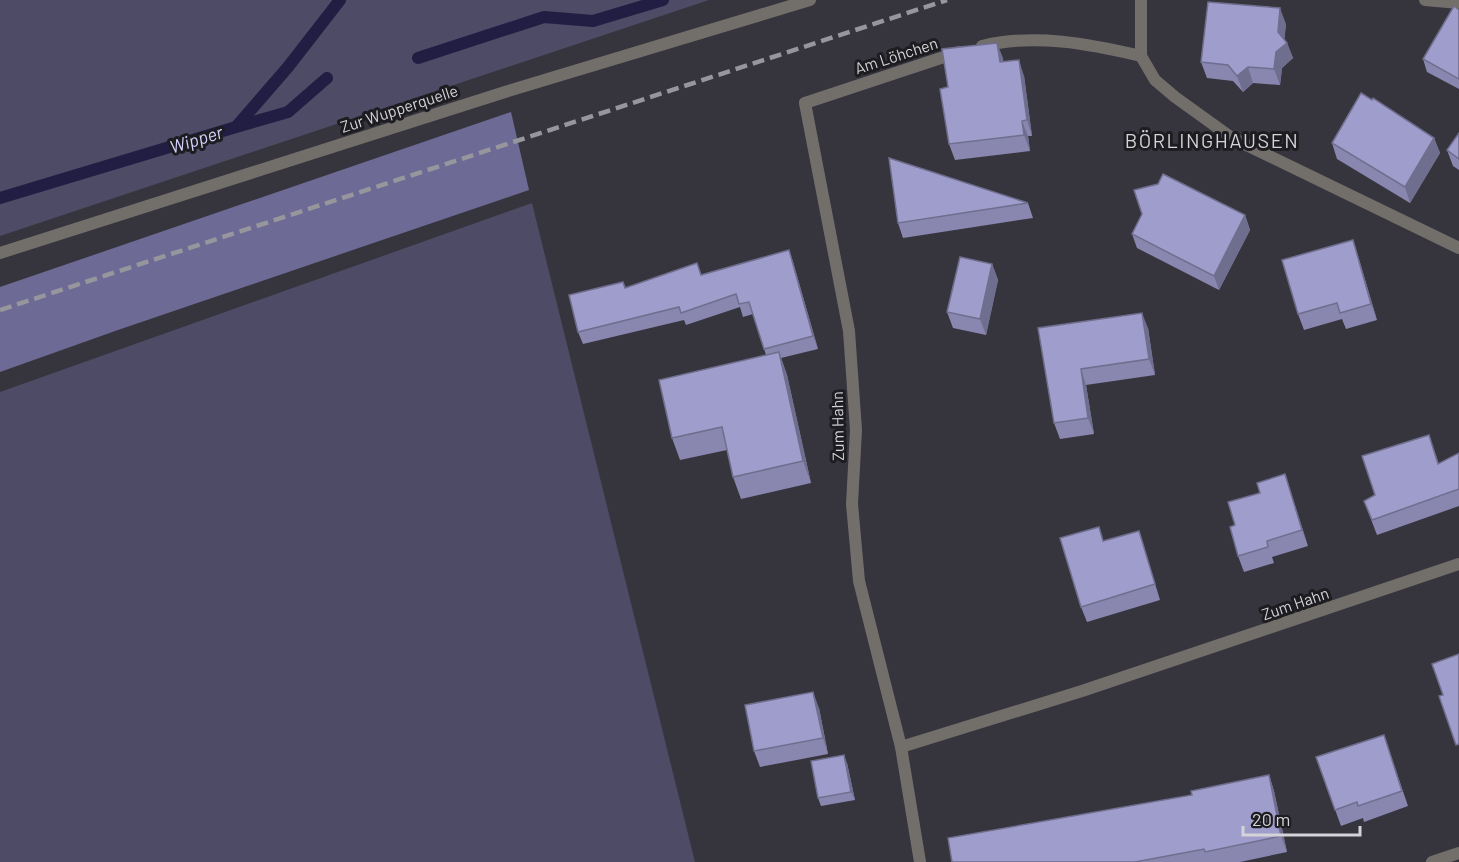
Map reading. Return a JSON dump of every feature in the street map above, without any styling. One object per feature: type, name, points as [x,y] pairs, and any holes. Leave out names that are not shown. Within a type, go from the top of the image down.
[{"type":"street","name":"Zur Wupperquelle","points":[[0,253],[505,92],[810,0]]},
{"type":"street","points":[[1141,0],[1141,56],[1155,80],[1175,98],[1232,138],[1459,248]]},
{"type":"street","points":[[1425,0],[1459,3]]},
{"type":"street","name":"Am Löhchen","points":[[805,103],[925,62],[985,45],[1038,40],[1096,45],[1141,56]]},
{"type":"street","name":"Zum Hahn","points":[[805,103],[849,331],[856,430],[852,504],[859,581],[901,747],[920,862]]},
{"type":"street","name":"Zum Hahn","points":[[901,747],[1082,691],[1459,564]]},
{"type":"street","points":[[1432,862],[1459,853]]},
{"type":"shaded area","points":[[0,0],[709,0],[0,236]]},
{"type":"shaded area","points":[[511,112],[529,190],[0,372],[0,287]]},
{"type":"shaded area","points":[[532,203],[695,862],[0,862],[0,392]]},
{"type":"building","points":[[1208,2],[1280,8],[1278,32],[1287,43],[1276,52],[1274,69],[1248,67],[1237,76],[1228,65],[1201,62]]},
{"type":"building","points":[[1454,6],[1459,10],[1459,79],[1423,59]]},
{"type":"building","points":[[997,43],[1000,62],[1019,60],[1027,120],[1022,121],[1024,135],[949,144],[940,89],[948,87],[942,49]]},
{"type":"building","points":[[1361,93],[1372,100],[1373,98],[1434,138],[1405,187],[1332,143]]},
{"type":"building","points":[[1459,133],[1459,159],[1447,150]]},
{"type":"building","points":[[889,158],[1028,203],[898,223]]},
{"type":"building","points":[[1163,174],[1245,215],[1214,276],[1132,234],[1142,214],[1134,190],[1158,184]]},
{"type":"building","points":[[1353,240],[1371,304],[1340,313],[1337,303],[1298,314],[1282,260]]},
{"type":"building","points":[[789,250],[813,336],[764,349],[749,302],[739,304],[736,294],[681,313],[679,307],[578,332],[569,295],[623,282],[625,288],[697,263],[701,275]]},
{"type":"building","points":[[960,257],[992,264],[980,319],[947,312]]},
{"type":"building","points":[[1142,313],[1149,359],[1081,369],[1088,418],[1054,423],[1038,328]]},
{"type":"building","points":[[779,352],[803,461],[733,477],[722,427],[672,438],[659,380]]},
{"type":"building","points":[[1429,435],[1438,464],[1459,453],[1459,489],[1372,520],[1364,501],[1375,495],[1362,456]]},
{"type":"building","points":[[1285,474],[1302,530],[1267,541],[1268,547],[1238,556],[1230,527],[1235,525],[1228,502],[1260,493],[1257,483]]},
{"type":"building","points":[[1099,527],[1103,541],[1139,531],[1155,584],[1081,607],[1060,538]]},
{"type":"building","points":[[1459,654],[1459,744],[1456,745],[1439,696],[1443,695],[1432,664]]},
{"type":"building","points":[[813,692],[823,738],[754,751],[745,705]]},
{"type":"building","points":[[1384,735],[1402,791],[1358,806],[1357,802],[1335,810],[1316,757]]},
{"type":"building","points":[[844,755],[851,792],[818,798],[811,761]]},
{"type":"building","points":[[1269,775],[1281,836],[1205,852],[1204,849],[1135,862],[952,862],[948,838],[1192,795],[1191,791]]},
{"type":"waterway","name":"Wipper","points":[[0,198],[236,127],[288,67],[340,0]]},
{"type":"waterway","points":[[418,58],[544,17],[593,21],[663,0]]},
{"type":"waterway","points":[[236,127],[288,112],[327,78]]},
{"type":"railway","points":[[0,310],[947,0]]},
{"type":"district","name":"BÖRLINGHAUSEN","points":[[1212,140]]}]
